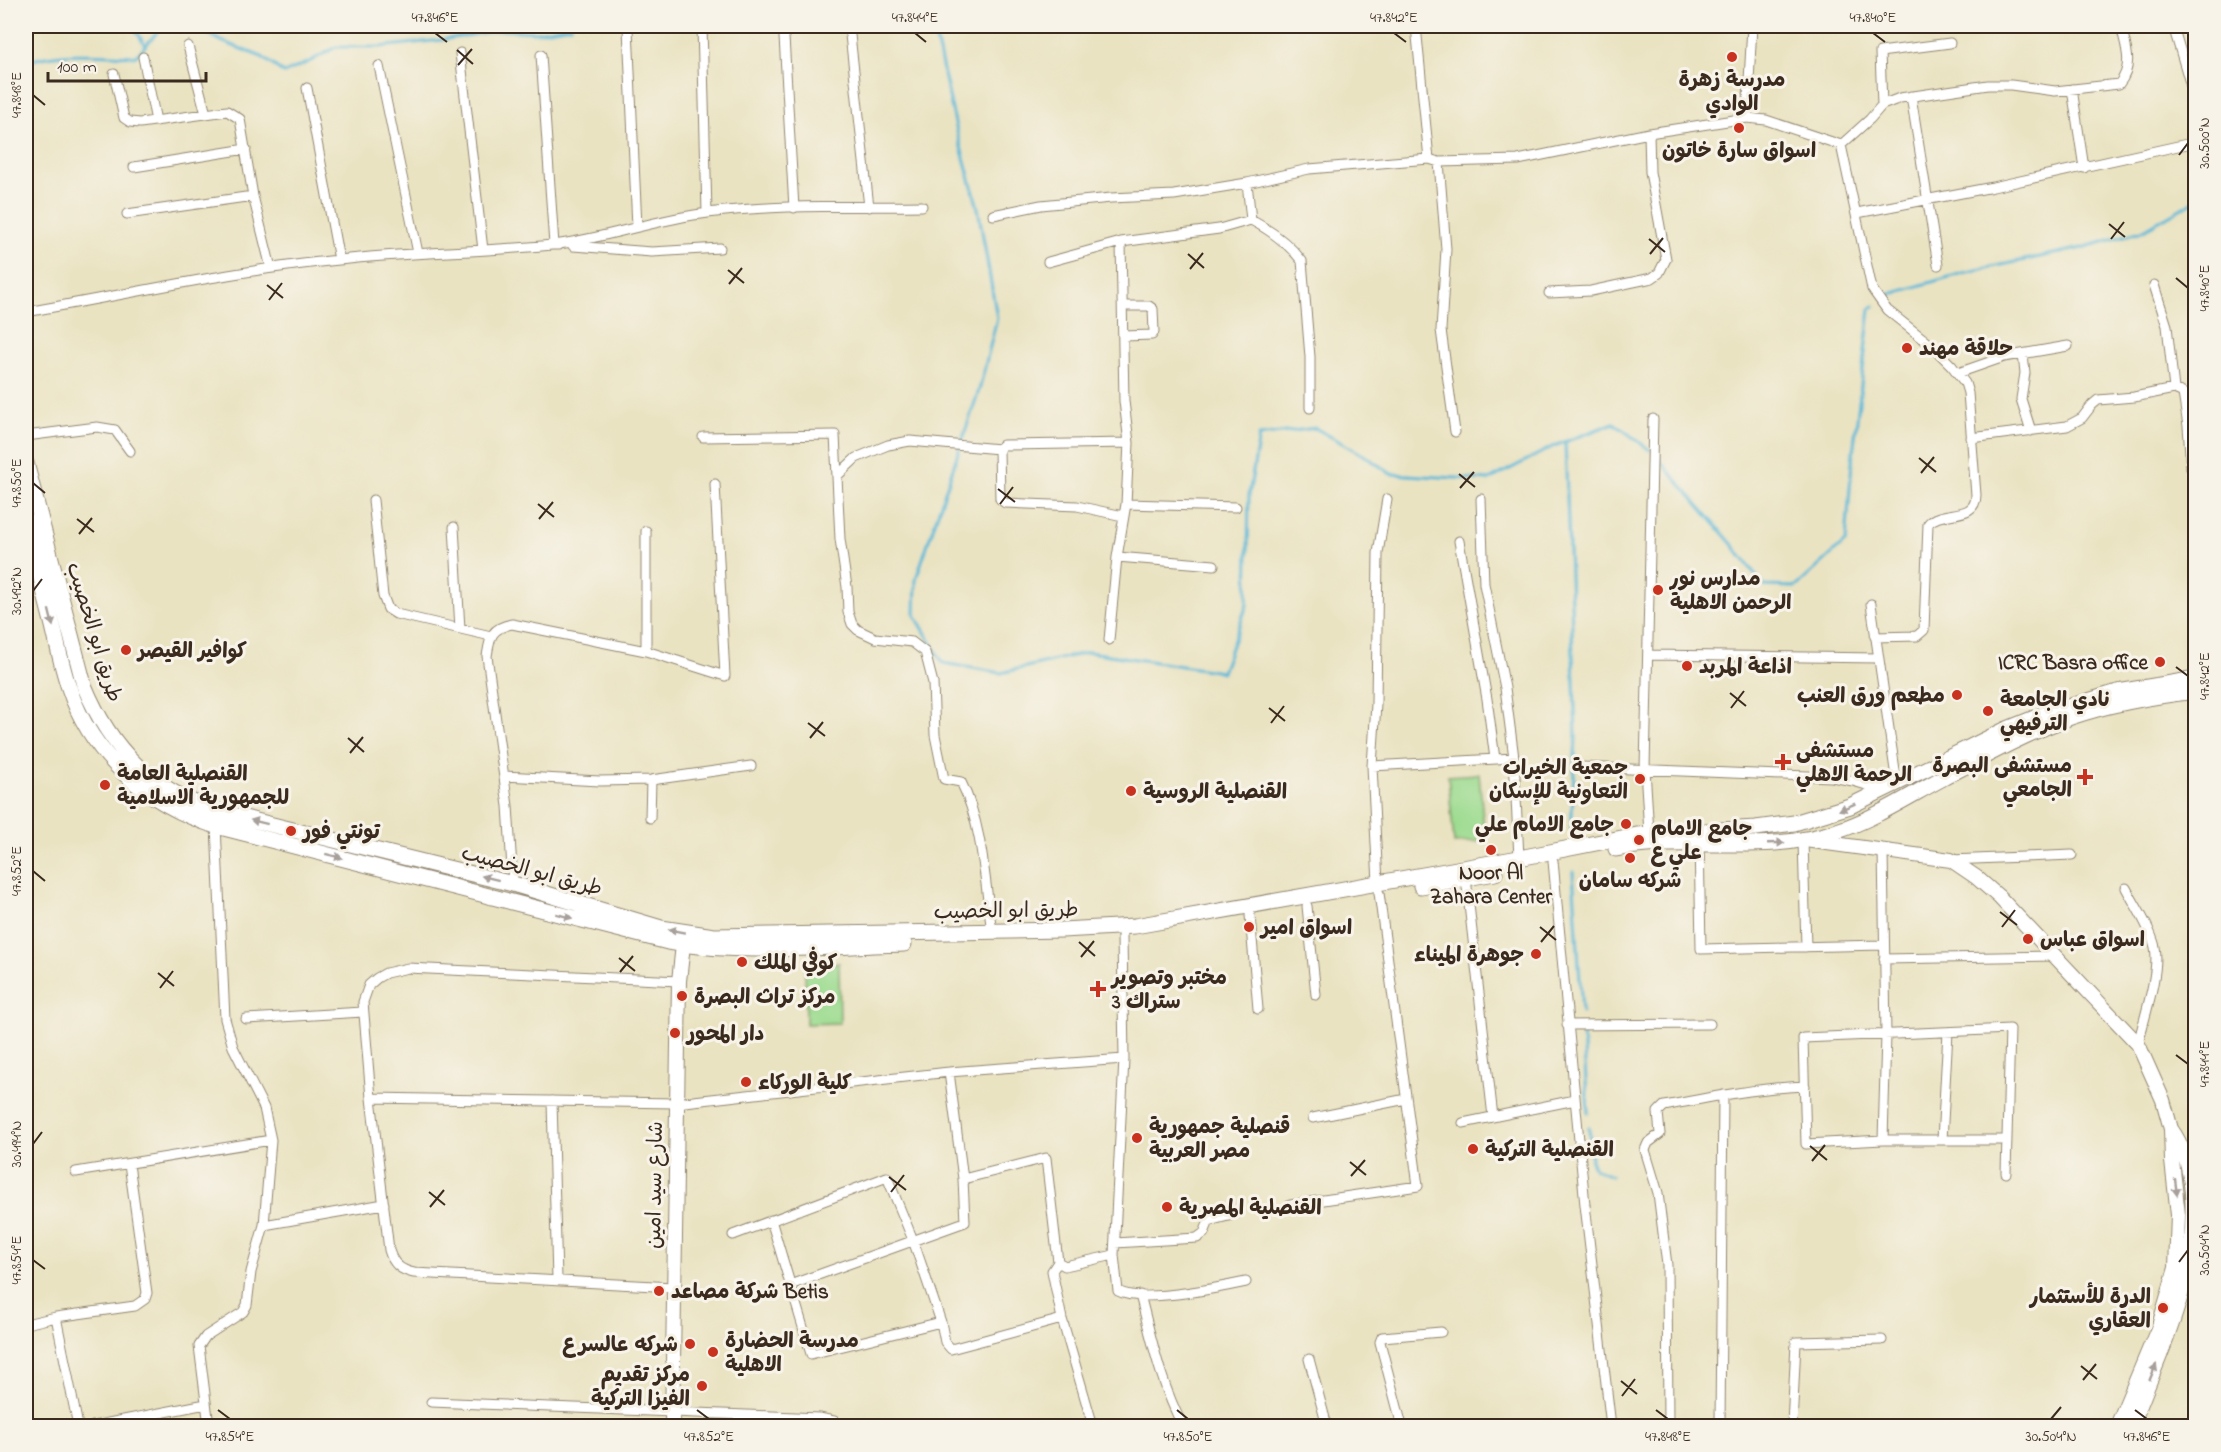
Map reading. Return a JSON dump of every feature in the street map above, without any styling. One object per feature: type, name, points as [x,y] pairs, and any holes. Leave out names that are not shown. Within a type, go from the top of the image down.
[{"type":"main road","name":"طريق ابو الخصيب","points":[[26,464],[84,685],[100,721],[117,744],[136,766],[167,789],[201,806],[513,884],[662,928],[696,934],[732,937],[922,938],[1122,936],[1307,906],[1519,858],[1649,833],[1772,843],[1803,840],[1857,824],[2008,736],[2096,709],[2146,698],[2196,692]]},
{"type":"main road","name":"طريق ابو الخصيب","points":[[26,520],[63,669],[77,709],[111,761],[142,789],[177,811],[216,826],[683,945],[749,948],[992,932],[1087,930],[1135,926],[1379,888],[1466,878],[1639,845],[1794,823],[1832,813],[2093,699],[2144,687],[2196,679]]},
{"type":"main road","points":[[434,882],[437,866]]},
{"type":"street","points":[[702,26],[707,213]]},
{"type":"street","points":[[849,26],[869,207]]},
{"type":"street","points":[[1416,26],[1446,249],[1441,330],[1455,432]]},
{"type":"street","points":[[1747,118],[1752,26]]},
{"type":"street","points":[[1841,145],[1882,105],[1911,96],[1988,85],[2011,85],[2043,90],[2120,84],[2127,74],[2129,60],[2121,26]]},
{"type":"street","points":[[2173,26],[2196,103]]},
{"type":"street","points":[[628,28],[637,227]]},
{"type":"street","points":[[784,37],[794,208]]},
{"type":"street","points":[[1882,105],[1880,52],[1950,43]]},
{"type":"street","points":[[188,46],[206,114]]},
{"type":"street","points":[[460,53],[483,250]]},
{"type":"street","points":[[541,55],[554,245]]},
{"type":"street","points":[[143,57],[156,121]]},
{"type":"street","points":[[379,66],[418,253]]},
{"type":"street","points":[[114,74],[124,118],[130,122],[140,123],[227,111],[240,119],[253,196],[271,268]]},
{"type":"street","points":[[307,88],[339,260]]},
{"type":"street","points":[[2072,89],[2084,168]]},
{"type":"street","points":[[1911,96],[1938,265]]},
{"type":"street","points":[[993,215],[1041,206],[1111,198],[1174,195],[1247,183],[1309,169],[1434,161],[1518,160],[1649,133],[1747,118],[1766,120],[1841,145]]},
{"type":"street","points":[[1549,293],[1591,291],[1652,278],[1664,266],[1666,259],[1650,172],[1649,133]]},
{"type":"street","points":[[1857,213],[2084,168],[2196,142]]},
{"type":"street","points":[[1841,145],[1872,289],[1878,300],[1896,318],[1930,345],[1965,383],[1968,393],[1976,495],[1975,504],[1965,512],[1934,518],[1927,528],[1924,630],[1917,636],[1875,637]]},
{"type":"street","points":[[134,167],[246,148]]},
{"type":"street","points":[[1247,183],[1251,220]]},
{"type":"street","points":[[127,213],[253,196]]},
{"type":"street","points":[[26,312],[271,268],[418,253],[554,245],[707,213],[794,208],[922,206]]},
{"type":"street","points":[[1048,262],[1121,242],[1220,229],[1251,220],[1276,236],[1302,261],[1310,357],[1310,408]]},
{"type":"street","points":[[1109,640],[1117,557],[1126,504],[1129,442],[1124,401],[1121,242]]},
{"type":"street","points":[[554,245],[652,252],[720,248]]},
{"type":"street","points":[[2154,285],[2167,326],[2174,389]]},
{"type":"street","points":[[1124,306],[1149,306],[1153,309],[1154,332],[1152,335],[1124,336]]},
{"type":"street","points":[[1958,373],[2004,357],[2068,345]]},
{"type":"street","points":[[2024,354],[2025,373],[2021,399],[2031,431]]},
{"type":"street","points":[[1971,438],[2067,426],[2078,422],[2098,400],[2134,397],[2174,389],[2183,393],[2192,425],[2191,468]]},
{"type":"street","points":[[1649,833],[1645,770],[1653,419]]},
{"type":"street","points":[[26,436],[97,428],[109,429],[115,430],[129,451]]},
{"type":"street","points":[[702,437],[835,435],[840,539],[848,612],[852,624],[858,630],[875,638],[912,642],[925,652],[933,683],[935,735],[939,759],[944,779],[961,782],[968,795],[976,825],[992,932]]},
{"type":"street","points":[[837,476],[856,458],[888,445],[910,441],[999,449],[1003,445],[1129,442]]},
{"type":"street","points":[[999,449],[1000,499],[1005,503],[1077,506],[1123,516]]},
{"type":"street","points":[[513,884],[508,806],[487,656],[491,636],[502,626],[512,624],[646,651],[725,676],[715,484]]},
{"type":"street","points":[[1290,1205],[1418,1186],[1379,888],[1372,766],[1376,704],[1378,552],[1387,499]]},
{"type":"street","points":[[1481,499],[1484,584],[1504,688],[1514,758],[1519,858]]},
{"type":"street","points":[[373,500],[386,605],[396,614],[491,636]]},
{"type":"street","points":[[1126,504],[1236,507]]},
{"type":"street","points":[[454,527],[460,628]]},
{"type":"street","points":[[646,531],[646,651]]},
{"type":"street","points":[[1459,541],[1496,759]]},
{"type":"street","points":[[1117,557],[1214,565]]},
{"type":"street","points":[[1581,767],[1832,777],[1891,787],[1871,604]]},
{"type":"street","points":[[1648,655],[1878,658]]},
{"type":"street","points":[[1372,766],[1514,758]]},
{"type":"street","points":[[504,776],[600,781],[651,780],[751,766]]},
{"type":"street","points":[[650,819],[651,780]]},
{"type":"street","points":[[209,1426],[199,1346],[206,1335],[243,1312],[248,1305],[252,1272],[264,1225],[271,1140],[264,1108],[232,1047],[225,1019],[216,826]]},
{"type":"street","points":[[1699,837],[1701,949],[1883,945]]},
{"type":"street","points":[[1806,947],[1803,840],[1951,860],[2072,855]]},
{"type":"street","points":[[1883,850],[1886,1035],[1883,1140]]},
{"type":"street","points":[[1951,860],[1994,892],[2138,1044],[2163,1100],[2171,1129],[2178,1215],[2176,1268],[2159,1326],[2117,1426]]},
{"type":"street","points":[[1553,861],[1585,1204],[1611,1426]]},
{"type":"street","points":[[1466,878],[1493,1117]]},
{"type":"street","points":[[2126,888],[2152,939],[2156,956],[2155,974],[2138,1044]]},
{"type":"street","points":[[1307,906],[1316,995]]},
{"type":"street","points":[[1250,915],[1258,1009]]},
{"type":"street","points":[[1122,936],[1124,1059],[1114,1255],[1118,1291],[1126,1295],[1179,1294],[1246,1282]]},
{"type":"street","name":"شارع سيد امين","points":[[672,1426],[676,1103],[679,981],[683,945]]},
{"type":"street","points":[[1884,958],[2054,956]]},
{"type":"street","points":[[673,1287],[405,1271],[397,1266],[392,1259],[384,1204],[363,1011],[365,993],[376,978],[408,968],[679,981]]},
{"type":"street","points":[[246,1020],[363,1011]]},
{"type":"street","points":[[1567,1025],[1710,1024]]},
{"type":"street","points":[[2006,1173],[2007,1140],[2010,1029],[1803,1038],[1806,1144],[1883,1140],[2007,1140]]},
{"type":"street","points":[[1942,1140],[1948,1032]]},
{"type":"street","points":[[371,1098],[676,1103],[949,1072],[1124,1059]]},
{"type":"street","points":[[790,1285],[965,1222],[963,1179],[949,1072]]},
{"type":"street","points":[[1668,1426],[1667,1265],[1658,1193],[1645,1150],[1648,1143],[1660,1134],[1657,1114],[1661,1107],[1723,1095],[1768,1088],[1805,1086]]},
{"type":"street","points":[[1720,1426],[1723,1095]]},
{"type":"street","points":[[1314,1118],[1406,1099]]},
{"type":"street","points":[[1463,1123],[1575,1100]]},
{"type":"street","points":[[552,1101],[557,1279]]},
{"type":"street","points":[[2132,1426],[2176,1315],[2191,1250],[2192,1205],[2189,1174],[2181,1142],[2171,1129]]},
{"type":"street","points":[[76,1172],[271,1140]]},
{"type":"street","points":[[963,1179],[1046,1158],[1058,1262],[1052,1270],[1062,1319],[1093,1426]]},
{"type":"street","points":[[26,1324],[56,1317],[135,1306],[146,1299],[129,1164]]},
{"type":"street","points":[[733,1235],[887,1177],[913,1240],[941,1322],[945,1342],[951,1348],[1062,1319]]},
{"type":"street","points":[[264,1225],[384,1204]]},
{"type":"street","points":[[1115,1243],[1197,1238],[1204,1233],[1209,1221],[1236,1214]]},
{"type":"street","points":[[771,1220],[811,1354],[941,1322]]},
{"type":"street","points":[[1058,1262],[1065,1266],[1114,1255]]},
{"type":"street","points":[[1140,1295],[1156,1358],[1172,1407],[1183,1426]]},
{"type":"street","points":[[56,1317],[78,1426]]},
{"type":"street","points":[[1402,1426],[1380,1342],[1382,1337],[1441,1332]]},
{"type":"street","points":[[1792,1426],[1796,1342],[1881,1340]]},
{"type":"street","points":[[1309,1359],[1327,1426]]},
{"type":"street","points":[[431,1402],[819,1418],[834,1421],[834,1426]]},
{"type":"street","points":[[93,1426],[206,1404]]},
{"type":"green space","points":[[1479,774],[1485,841],[1454,843],[1448,776]]},
{"type":"green space","points":[[839,963],[840,1023],[806,1024],[805,964]]},
{"type":"waterway","points":[[133,26],[145,45]]},
{"type":"waterway","points":[[26,62],[66,55],[136,56],[163,26]]},
{"type":"waterway","points":[[194,26],[221,41],[262,57],[284,73],[336,47],[380,47],[501,30],[537,32],[571,26]]},
{"type":"waterway","points":[[933,26],[958,136],[978,208],[997,318],[980,387],[916,579],[915,615],[943,663],[1001,673],[1089,652],[1222,672],[1247,605],[1249,495],[1259,436],[1315,428],[1367,457],[1391,474],[1489,480],[1554,446],[1614,423],[1650,450]]},
{"type":"waterway","points":[[1887,295],[1963,273],[2078,249],[2142,231],[2196,200]]},
{"type":"waterway","points":[[1655,455],[1732,544],[1764,586],[1796,587],[1846,541],[1852,462],[1870,309],[1874,306]]},
{"type":"waterway","points":[[1565,442],[1576,736],[1571,831]]},
{"type":"waterway","points":[[1573,872],[1582,1012]]},
{"type":"waterway","points":[[1583,1032],[1588,1113]]},
{"type":"waterway","points":[[1589,1127],[1591,1161],[1595,1169],[1611,1176]]},
{"type":"place","name":"مدرسة زهرة الوادي","points":[[1732,57]]},
{"type":"place","name":"اسواق سارة خاتون","points":[[1739,128]]},
{"type":"place","name":"حلاقة مهند","points":[[1907,348]]},
{"type":"place","name":"مدارس نور الرحمن الاهلية","points":[[1658,590]]},
{"type":"place","name":"كوافير القيصر","points":[[126,650]]},
{"type":"place","name":"ICRC Basra office","points":[[2160,662]]},
{"type":"place","name":"اذاعة المربد","points":[[1687,666]]},
{"type":"place","name":"مطعم ورق العنب","points":[[1957,695]]},
{"type":"place","name":"نادي الجامعة الترفيهي","points":[[1988,711]]},
{"type":"place","name":"مستشفى الرحمة الاهلي","points":[[1783,762]]},
{"type":"place","name":"مستشفى البصرة الجامعي","points":[[2085,777]]},
{"type":"place","name":"جمعية الخيرات التعاونية للإسكان","points":[[1640,779]]},
{"type":"place","name":"القنصلية العامة للجمهورية الاسلامية","points":[[105,785]]},
{"type":"place","name":"القنصلية الروسية","points":[[1131,791]]},
{"type":"place","name":"جامع الامام علي","points":[[1626,824]]},
{"type":"place","name":"تونتي فور","points":[[291,831]]},
{"type":"place","name":"جامع الامام علي ع","points":[[1639,840]]},
{"type":"place","name":"Noor Al Zahara Center","points":[[1491,850]]},
{"type":"place","name":"شركه سامان","points":[[1630,858]]},
{"type":"place","name":"اسواق امير","points":[[1249,927]]},
{"type":"place","name":"اسواق عباس","points":[[2028,939]]},
{"type":"place","name":"جوهرة الميناء","points":[[1536,954]]},
{"type":"place","name":"كوفي الملك","points":[[742,962]]},
{"type":"place","name":"مختبر وتصوير ستراك 3","points":[[1098,989]]},
{"type":"place","name":"مركز تراث البصرة","points":[[682,996]]},
{"type":"place","name":"دار المحور","points":[[675,1033]]},
{"type":"place","name":"كلية الوركاء","points":[[746,1082]]},
{"type":"place","name":"قنصلية جمهورية مصر العربية","points":[[1137,1138]]},
{"type":"place","name":"القنصلية التركية","points":[[1473,1149]]},
{"type":"place","name":"القنصلية المصرية","points":[[1167,1207]]},
{"type":"place","name":"شركة مصاعد Betis","points":[[659,1291]]},
{"type":"place","name":"الدرة للأستثمار العقاري","points":[[2163,1308]]},
{"type":"place","name":"شركه عالسرع","points":[[690,1344]]},
{"type":"place","name":"مدرسة الحضارة الاهلية","points":[[713,1352]]},
{"type":"place","name":"مركز تقديم الفيزا التركية","points":[[702,1386]]}]
